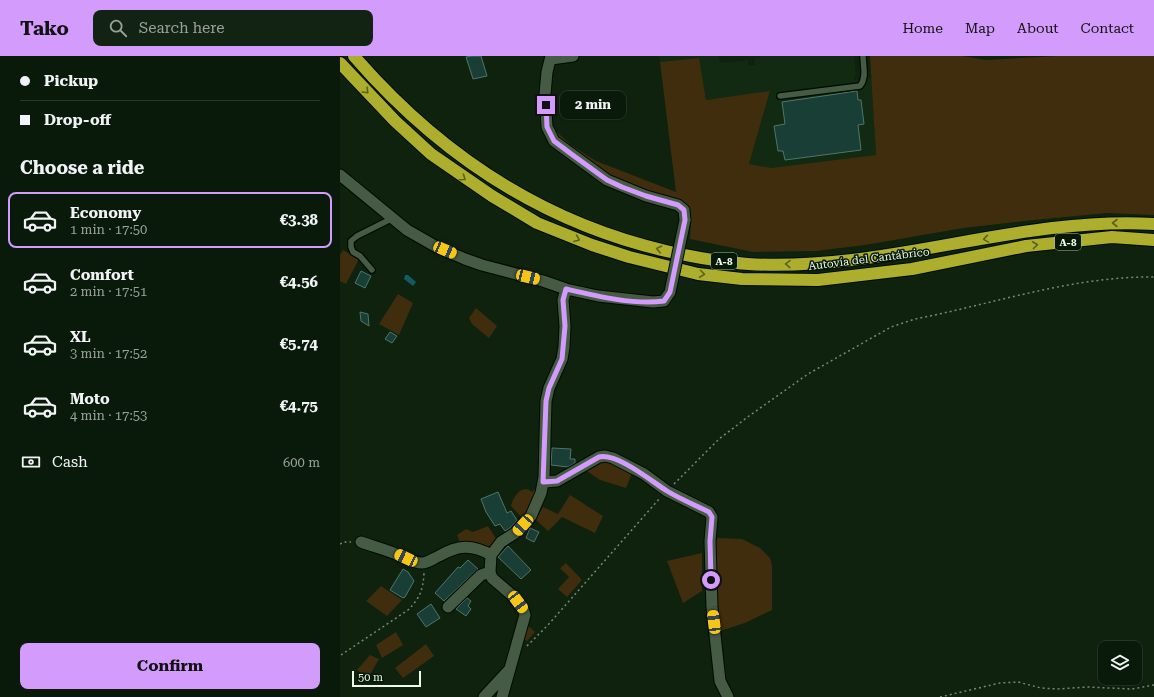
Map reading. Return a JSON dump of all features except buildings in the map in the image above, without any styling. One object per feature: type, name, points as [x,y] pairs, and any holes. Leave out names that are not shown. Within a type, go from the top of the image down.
[{"type":"highway","name":"Autovía del Cantábrico","points":[[354,56],[410,114],[438,138],[478,169],[517,193],[602,232],[637,244],[692,256],[747,264],[796,264],[851,260],[1064,227],[1110,223],[1154,224]]},
{"type":"highway","name":"Autovía del Cantábrico","points":[[340,63],[395,121],[431,154],[470,183],[537,223],[592,245],[629,257],[698,274],[742,279],[818,280],[912,269],[1026,246],[1112,237],[1154,240]]},
{"type":"street","points":[[340,175],[407,230],[435,246],[465,259],[566,289],[598,296],[653,302],[664,301],[670,292],[685,220],[684,210],[678,205],[640,193],[607,180],[554,141],[547,127],[545,94],[546,72],[551,57],[573,56]]},
{"type":"street","points":[[502,697],[525,615],[523,609],[513,596],[492,578],[490,572],[492,555],[501,542],[515,533],[531,516],[541,493],[543,482],[546,401],[549,388],[562,359],[565,326],[563,300],[566,289]]},
{"type":"street","points":[[543,482],[557,481],[599,457],[605,456],[613,458],[644,474],[667,491],[709,512],[712,517],[710,541],[712,607],[720,681],[728,697]]},
{"type":"street","points":[[360,542],[397,554],[415,562],[423,563],[428,562],[449,550],[459,547],[470,547],[482,550],[492,555]]},
{"type":"street","points":[[448,607],[480,575],[490,572]]},
{"type":"street","points":[[484,697],[509,669]]},
{"type":"lane","points":[[780,96],[860,86],[863,83],[864,76],[863,56]]},
{"type":"lane","points":[[372,270],[360,256],[353,252],[351,248],[351,241],[393,218]]},
{"type":"path","points":[[525,648],[548,625],[667,491],[719,440],[749,416],[808,374],[892,327],[915,319],[1093,281],[1131,277],[1154,277]]},
{"type":"path","points":[[342,655],[408,610],[418,601],[423,584],[423,563]]},
{"type":"path","points":[[940,697],[1000,683],[1018,682],[1041,688],[1057,689],[1088,687],[1132,688],[1154,685]]},
{"type":"shaded area","points":[[659,56],[719,56],[720,63],[748,60],[748,65],[755,65],[754,59],[760,58],[760,56],[854,56],[856,74],[854,80],[872,77],[876,155],[773,169],[749,164],[770,92],[706,100],[698,58],[660,62]]},
{"type":"shaded area","points":[[870,56],[963,56],[986,60],[1059,56],[1154,56],[1154,215],[1107,213],[963,228],[865,245],[816,251],[753,252],[690,239],[691,221],[688,212],[608,176],[555,136],[557,132],[571,145],[596,161],[676,192],[660,62],[699,58],[706,100],[770,91],[749,164],[771,168],[876,155]]},
{"type":"shaded area","points":[[343,250],[359,259],[346,284],[340,281],[340,255]]},
{"type":"shaded area","points":[[398,294],[413,303],[399,335],[379,324]]},
{"type":"shaded area","points":[[476,308],[497,326],[489,338],[472,324],[469,318]]},
{"type":"shaded area","points":[[603,461],[632,473],[626,488],[600,480],[584,469]]},
{"type":"shaded area","points":[[539,485],[524,520],[511,506],[512,502],[516,495],[522,490],[525,489],[532,492]]},
{"type":"shaded area","points":[[570,495],[603,516],[595,533],[562,517],[548,531],[536,520],[543,507],[558,514]]},
{"type":"shaded area","points":[[488,526],[497,540],[494,546],[481,547],[460,542],[457,535],[466,529],[473,532]]},
{"type":"shaded area","points":[[718,538],[742,539],[760,548],[770,558],[772,566],[772,610],[745,623],[720,631],[713,546]]},
{"type":"shaded area","points":[[702,553],[702,591],[683,603],[667,561]]},
{"type":"shaded area","points":[[566,563],[582,580],[567,597],[558,589],[569,577],[560,568]]},
{"type":"shaded area","points":[[381,586],[402,600],[387,616],[366,601]]},
{"type":"shaded area","points":[[527,625],[535,632],[527,641],[523,639]]},
{"type":"shaded area","points":[[396,632],[403,645],[382,658],[376,645]]},
{"type":"shaded area","points":[[426,644],[434,656],[403,678],[395,668]]},
{"type":"shaded area","points":[[370,655],[379,659],[368,678],[357,670]]},
{"type":"water","points":[[405,275],[408,275],[416,282],[413,286],[404,279]]},
{"type":"route","points":[[546,105],[547,127],[554,141],[607,180],[646,196],[678,205],[684,210],[685,220],[670,292],[664,301],[653,302],[613,298],[566,289],[563,300],[565,326],[562,359],[549,388],[546,401],[543,482],[557,481],[599,457],[605,456],[613,458],[644,474],[667,491],[709,512],[712,517],[710,526],[711,580]]}]
